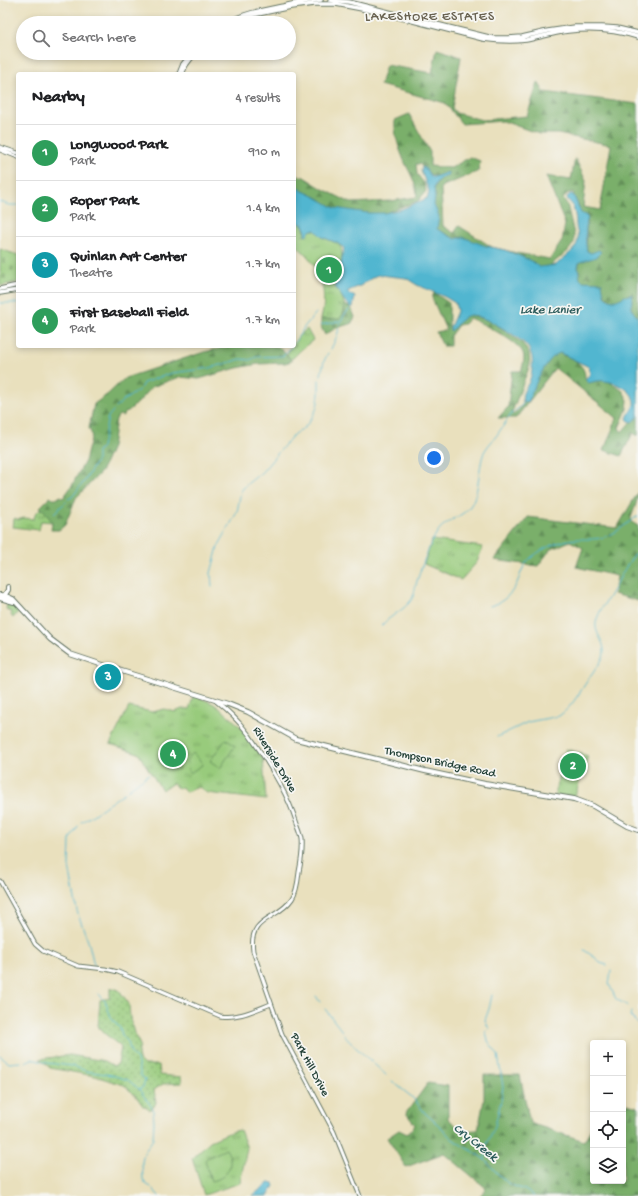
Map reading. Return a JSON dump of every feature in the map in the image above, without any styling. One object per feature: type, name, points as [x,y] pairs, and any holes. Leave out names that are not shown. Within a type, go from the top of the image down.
[{"type":"highway","points":[[2,597],[8,590],[8,586]]},
{"type":"highway","name":"Thompson Bridge Road","points":[[2,597],[15,602],[50,639],[70,654],[240,708],[296,739],[425,771],[485,784],[574,799],[593,806],[627,826],[638,830]]},
{"type":"main road","points":[[241,16],[252,12],[300,2],[321,0]]},
{"type":"main road","points":[[330,0],[347,2],[483,39],[506,42],[526,40],[566,31],[584,30],[617,32],[638,37]]},
{"type":"main road","points":[[250,16],[295,7],[347,2]]},
{"type":"main road","points":[[412,20],[498,38],[522,37],[575,27],[617,28],[638,33]]},
{"type":"main road","points":[[181,72],[183,64],[186,60]]},
{"type":"main road","points":[[181,72],[190,60]]},
{"type":"main road","points":[[0,147],[16,152]]},
{"type":"main road","points":[[0,150],[16,156]]},
{"type":"main road","points":[[0,289],[16,285]]},
{"type":"main road","points":[[0,293],[16,290]]},
{"type":"main road","name":"Riverside Drive","points":[[214,700],[231,714],[248,732],[265,759],[289,801],[302,840],[298,884],[295,895],[284,908],[258,926],[252,939]]},
{"type":"main road","points":[[0,881],[35,944],[50,954],[78,966],[102,968],[118,972],[220,1016],[235,1016],[271,1004]]},
{"type":"main road","name":"Park Hill Drive","points":[[252,939],[253,951],[274,1013],[288,1046],[334,1132],[360,1196]]},
{"type":"main road","points":[[262,1008],[270,1008],[274,1013]]},
{"type":"green space","points":[[437,49],[461,57],[452,108],[456,113],[482,120],[527,116],[538,82],[544,92],[638,104],[638,318],[631,311],[632,295],[628,295],[619,301],[612,300],[605,296],[602,289],[584,284],[579,279],[580,272],[577,266],[581,261],[593,258],[593,253],[587,252],[586,231],[588,216],[582,215],[577,206],[573,192],[568,193],[563,199],[567,204],[574,234],[574,243],[568,251],[547,268],[540,268],[461,237],[453,239],[434,229],[438,219],[437,212],[431,206],[433,192],[438,179],[427,172],[420,164],[416,164],[417,174],[424,183],[426,191],[418,201],[390,211],[382,216],[346,212],[327,206],[296,190],[296,175],[304,177],[323,189],[351,203],[390,201],[417,197],[416,186],[405,163],[395,130],[395,120],[409,114],[430,152],[430,166],[451,168],[470,157],[480,161],[479,171],[441,187],[443,226],[454,233],[459,226],[492,247],[550,259],[562,241],[565,224],[546,176],[571,180],[575,158],[586,181],[583,207],[600,210],[611,145],[558,134],[539,134],[503,121],[462,124],[445,103],[380,85],[386,65],[432,73]]},
{"type":"green space","points":[[296,221],[303,224],[305,233],[315,230],[322,237],[339,244],[342,241],[340,245],[342,255],[341,268],[335,287],[344,303],[344,311],[339,319],[321,319],[324,298],[323,287],[316,268],[303,251],[296,246]]},
{"type":"green space","points":[[0,249],[16,254],[16,282],[0,286]]},
{"type":"green space","points":[[434,293],[449,303],[449,329],[452,329],[465,316],[471,315],[493,322],[522,343],[529,353],[530,365],[512,412],[513,415],[525,403],[550,357],[558,352],[573,359],[580,365],[585,373],[585,379],[608,381],[623,391],[628,400],[627,409],[619,428],[622,432],[638,414],[638,436],[633,433],[621,456],[604,450],[617,418],[555,368],[516,418],[498,418],[508,407],[512,371],[521,371],[524,360],[523,353],[507,338],[469,318],[464,324],[458,325],[450,336],[450,346],[443,346],[436,332],[446,330],[432,298]]},
{"type":"green space","points":[[344,304],[348,307],[350,305],[355,317],[351,324],[337,328],[325,335],[321,327],[321,319],[339,319],[344,313]]},
{"type":"green space","points":[[307,329],[313,340],[290,359],[287,354],[291,348],[296,348],[296,340]]},
{"type":"green space","points":[[223,348],[280,348],[292,361],[237,368],[199,379],[180,377],[152,387],[139,402],[122,416],[119,415],[116,419],[112,447],[101,472],[76,498],[65,525],[59,530],[51,530],[52,522],[40,507],[50,497],[55,499],[60,496],[63,498],[71,487],[85,461],[92,435],[89,428],[94,404],[108,394],[125,378],[204,352]]},
{"type":"green space","points":[[638,492],[630,521],[638,526],[638,601],[614,594],[617,576],[576,567],[583,548],[570,541],[550,550],[538,566],[494,560],[528,517],[617,528]]},
{"type":"green space","points":[[40,509],[43,509],[52,522],[41,521],[39,530],[13,527],[14,519],[34,519],[35,514]]},
{"type":"green space","points":[[432,540],[483,547],[477,562],[461,580],[424,564]]},
{"type":"green space","points":[[7,602],[15,605],[20,610],[13,618],[11,615],[12,612],[6,610]]},
{"type":"green space","points":[[194,695],[214,704],[245,731],[263,759],[266,800],[207,793],[199,787],[186,792],[182,787],[178,789],[173,783],[162,790],[138,753],[110,744],[129,707],[152,712],[165,709],[175,712],[182,709],[189,709]]},
{"type":"green space","points":[[226,739],[235,746],[220,768],[210,761]]},
{"type":"green space","points":[[566,749],[588,756],[574,799],[555,795]]},
{"type":"green space","points":[[172,753],[174,754],[179,769],[167,769],[158,760]]},
{"type":"green space","points":[[193,753],[202,765],[190,773],[187,763]]},
{"type":"green space","points":[[110,987],[119,990],[129,1004],[130,1018],[134,1033],[140,1045],[138,1054],[139,1060],[144,1065],[159,1065],[160,1075],[181,1077],[182,1083],[163,1084],[154,1090],[156,1103],[150,1110],[143,1106],[136,1096],[124,1085],[95,1076],[50,1068],[40,1059],[70,1055],[105,1061],[114,1066],[118,1064],[121,1047],[98,1028],[100,1000],[110,998]]},
{"type":"green space","points":[[484,1075],[520,1075],[530,1123],[584,1141],[590,1130],[590,1184],[626,1184],[626,1104],[638,1107],[638,1196],[480,1196],[486,1188],[444,1153],[406,1167],[387,1138],[399,1130],[407,1134],[415,1125],[406,1113],[428,1083],[448,1086],[448,1119],[463,1131],[478,1130],[484,1100]]},
{"type":"green space","points":[[240,1130],[247,1148],[240,1183],[204,1195],[192,1158],[210,1141],[231,1132]]},
{"type":"green space","points":[[226,1149],[230,1160],[228,1170],[222,1177],[211,1181],[205,1160]]},
{"type":"water","name":"Lake Lanier","points":[[422,167],[426,169],[431,177],[448,172],[448,175],[436,182],[434,187],[434,205],[439,216],[437,229],[455,239],[463,237],[486,246],[505,250],[532,261],[539,267],[556,265],[572,251],[578,241],[575,216],[572,205],[567,197],[570,194],[574,196],[581,213],[588,218],[586,225],[587,251],[591,253],[599,250],[601,252],[594,258],[579,263],[578,267],[580,279],[583,281],[602,283],[604,295],[608,299],[616,300],[633,295],[632,310],[638,317],[638,417],[632,422],[627,419],[634,402],[633,397],[627,390],[623,387],[608,382],[600,381],[588,383],[585,379],[590,374],[589,367],[560,353],[555,355],[546,366],[537,381],[529,401],[523,402],[523,394],[532,373],[532,357],[525,344],[499,326],[476,316],[470,315],[465,317],[451,331],[450,327],[457,311],[455,303],[417,285],[406,278],[380,275],[375,276],[360,286],[348,291],[348,293],[355,297],[353,307],[351,308],[346,303],[335,287],[344,248],[337,243],[322,237],[315,230],[311,230],[306,236],[304,235],[306,232],[303,225],[296,221],[296,186],[335,208],[368,213],[384,213],[402,209],[427,198],[429,191],[421,171]]},
{"type":"water","points":[[270,1182],[273,1183],[274,1186],[268,1196],[252,1196],[257,1192]]},
{"type":"waterway","points":[[0,202],[9,205],[16,205]]},
{"type":"waterway","points":[[0,303],[16,303]]},
{"type":"waterway","points":[[331,349],[337,336],[341,321],[344,315],[351,308]]},
{"type":"waterway","points":[[296,340],[316,313]]},
{"type":"waterway","points":[[320,325],[340,321]]},
{"type":"waterway","points":[[116,408],[123,400],[140,389],[143,383],[172,373],[210,368],[241,359],[250,360],[256,357],[283,356],[290,348]]},
{"type":"waterway","points":[[321,375],[324,361],[328,353]]},
{"type":"waterway","points":[[212,587],[211,573],[218,547],[237,512],[241,491],[262,472],[294,434],[304,428],[309,422],[317,408],[319,380]]},
{"type":"waterway","points":[[382,625],[406,606],[412,599],[423,562],[435,536],[442,527],[468,509],[471,505],[476,493],[484,452],[512,413],[524,402]]},
{"type":"waterway","points":[[68,499],[72,497],[86,479],[97,460],[97,452],[102,447],[108,417],[113,411]]},
{"type":"waterway","points":[[54,513],[66,502]]},
{"type":"waterway","points":[[490,606],[502,601],[509,595],[515,587],[526,562],[542,550],[565,541],[604,537],[615,532],[638,516]]},
{"type":"waterway","points":[[497,737],[528,722],[559,716],[573,702],[603,657],[604,647],[596,630],[596,622],[599,613],[627,565],[638,551]]},
{"type":"waterway","points":[[127,791],[149,774]]},
{"type":"waterway","points":[[81,822],[124,793]]},
{"type":"waterway","points":[[78,826],[70,840],[69,866],[77,911],[89,944],[94,965]]},
{"type":"waterway","points":[[584,950],[597,959],[600,963],[607,965]]},
{"type":"waterway","points":[[611,971],[609,984],[616,999],[628,1006]]},
{"type":"waterway","points":[[99,994],[105,1001],[111,1017],[120,1028],[122,1035],[128,1042],[131,1053],[137,1060],[141,1076],[145,1079],[143,1087],[139,1089],[153,1109],[154,1122],[153,1139],[144,1153],[142,1162],[143,1179],[146,1184],[151,1187]]},
{"type":"waterway","points":[[489,1029],[485,1020],[492,995]]},
{"type":"waterway","name":"Cry Creek","points":[[316,996],[320,1002]]},
{"type":"waterway","name":"Cry Creek","points":[[325,1009],[342,1031]]},
{"type":"waterway","points":[[631,1012],[630,1016],[638,1024]]},
{"type":"waterway","points":[[485,1160],[486,1146],[495,1126],[503,1087],[498,1055],[488,1041],[487,1031]]},
{"type":"waterway","name":"Cry Creek","points":[[344,1034],[351,1043],[386,1075]]},
{"type":"waterway","points":[[0,1056],[9,1063],[21,1062]]},
{"type":"waterway","points":[[25,1062],[32,1059],[112,1075],[128,1080],[139,1089]]},
{"type":"waterway","name":"Cry Creek","points":[[392,1081],[413,1098],[425,1113],[451,1138],[485,1160],[509,1184],[525,1190],[534,1196]]},
{"type":"waterway","points":[[153,1189],[159,1196]]},
{"type":"place","name":"Longwood Park","points":[[329,270]]},
{"type":"place","name":"Quinlan Art Center","points":[[108,677]]},
{"type":"place","name":"First Baseball Field","points":[[173,754]]},
{"type":"place","name":"Roper Park","points":[[573,766]]},
{"type":"district","name":"LAKESHORE ESTATES","points":[[430,17]]}]
